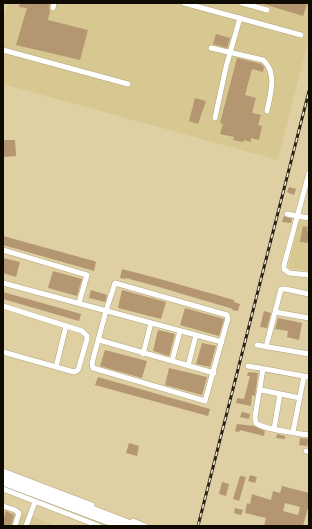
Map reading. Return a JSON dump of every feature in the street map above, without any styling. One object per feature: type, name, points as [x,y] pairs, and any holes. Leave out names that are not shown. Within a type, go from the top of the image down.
[{"type":"highway","points":[[3,475],[136,526]]},
{"type":"highway","points":[[3,482],[120,526]]},
{"type":"street","points":[[184,3],[301,35]]},
{"type":"street","points":[[242,3],[267,10]]},
{"type":"street","points":[[215,118],[230,52],[240,18]]},
{"type":"street","points":[[211,48],[263,60],[267,63],[271,73],[272,87],[267,111]]},
{"type":"street","points":[[3,50],[128,84]]},
{"type":"street","points":[[309,173],[306,195],[298,216],[284,265],[284,269],[289,273],[309,276]]},
{"type":"street","points":[[286,214],[309,218]]},
{"type":"street","points":[[3,250],[87,275],[79,304]]},
{"type":"street","points":[[3,283],[222,342]]},
{"type":"street","points":[[115,283],[225,314],[228,318],[206,400],[203,401],[95,370],[92,363],[106,311],[115,283]]},
{"type":"street","points":[[266,346],[281,289],[309,294]]},
{"type":"street","points":[[3,306],[66,326],[85,333],[87,336],[78,370],[74,372],[3,352]]},
{"type":"street","points":[[275,312],[309,318]]},
{"type":"street","points":[[143,354],[152,323]]},
{"type":"street","points":[[56,367],[66,326]]},
{"type":"street","points":[[172,361],[180,331]]},
{"type":"street","points":[[188,366],[196,336]]},
{"type":"street","points":[[99,340],[143,354],[214,373]]},
{"type":"street","points":[[256,345],[309,354]]},
{"type":"street","points":[[248,366],[307,377],[300,398],[293,432]]},
{"type":"street","points":[[264,369],[255,420],[258,425],[309,435]]},
{"type":"street","points":[[261,390],[300,398]]},
{"type":"street","points":[[274,429],[280,394]]},
{"type":"street","points":[[3,471],[145,526]]},
{"type":"street","points":[[3,489],[98,526]]},
{"type":"street","points":[[26,526],[35,502]]},
{"type":"street","points":[[3,506],[15,510],[19,514],[16,526]]},
{"type":"shaded area","points":[[8,3],[309,3],[309,38],[278,160],[3,84],[3,20]]},
{"type":"shaded area","points":[[299,221],[309,222],[309,271],[288,268]]},
{"type":"shaded area","points":[[3,503],[55,526],[3,526]]},
{"type":"building","points":[[20,3],[50,3],[48,20],[88,30],[80,60],[16,45],[27,8],[19,7]]},
{"type":"building","points":[[260,3],[305,3],[307,4],[303,16]]},
{"type":"building","points":[[216,34],[230,38],[227,48],[213,44]]},
{"type":"building","points":[[237,58],[261,64],[264,67],[263,72],[252,69],[245,95],[256,98],[252,113],[261,115],[258,125],[262,126],[259,140],[251,138],[251,142],[244,140],[243,142],[233,140],[234,137],[220,134],[223,124],[220,123]]},
{"type":"building","points":[[195,98],[206,101],[198,124],[189,121]]},
{"type":"building","points":[[3,140],[15,140],[16,156],[3,157]]},
{"type":"building","points":[[289,187],[296,189],[294,195],[287,192]]},
{"type":"building","points":[[284,216],[292,219],[291,223],[282,222]]},
{"type":"building","points":[[303,226],[308,227],[307,231],[309,231],[309,243],[300,242]]},
{"type":"building","points":[[3,236],[94,261],[96,262],[94,271],[3,245]]},
{"type":"building","points":[[3,258],[20,262],[16,277],[3,273]]},
{"type":"building","points":[[122,269],[234,300],[234,302],[240,304],[237,311],[232,310],[233,309],[159,287],[126,278],[120,278]]},
{"type":"building","points":[[53,271],[82,279],[77,296],[48,288]]},
{"type":"building","points":[[91,290],[107,295],[105,302],[89,298]]},
{"type":"building","points":[[122,290],[166,302],[161,319],[118,308]]},
{"type":"building","points":[[3,292],[81,314],[79,321],[3,299]]},
{"type":"building","points":[[185,308],[224,319],[219,336],[180,325]]},
{"type":"building","points":[[264,311],[271,313],[267,328],[260,327]]},
{"type":"building","points":[[278,318],[302,323],[299,340],[287,337],[288,331],[275,329]]},
{"type":"building","points":[[158,330],[175,334],[169,356],[153,351]]},
{"type":"building","points":[[202,343],[216,346],[210,367],[196,364]]},
{"type":"building","points":[[105,350],[147,361],[142,378],[100,366]]},
{"type":"building","points":[[169,368],[207,377],[202,395],[165,385]]},
{"type":"building","points":[[248,372],[258,373],[255,396],[252,395],[251,406],[236,403],[237,398],[244,399],[250,376],[247,376]]},
{"type":"building","points":[[98,377],[210,409],[208,416],[95,385]]},
{"type":"building","points":[[242,412],[250,414],[249,419],[240,417]]},
{"type":"building","points":[[237,424],[254,426],[265,431],[264,436],[240,430],[239,432],[235,431]]},
{"type":"building","points":[[277,434],[285,436],[285,439],[276,438]]},
{"type":"building","points":[[300,438],[309,439],[307,446],[299,445]]},
{"type":"building","points":[[129,443],[139,446],[137,456],[126,453]]},
{"type":"building","points":[[250,475],[257,477],[255,483],[248,481]]},
{"type":"building","points":[[240,476],[246,477],[239,501],[233,499]]},
{"type":"building","points":[[222,482],[229,484],[226,496],[219,494]]},
{"type":"building","points":[[282,486],[309,493],[309,504],[303,526],[264,526],[266,518],[245,513],[247,503],[250,504],[252,494],[271,500],[273,491],[280,493]],"holes":[[[285,503],[300,507],[298,515],[283,511]]]},
{"type":"building","points":[[235,508],[243,510],[241,515],[234,513]]},
{"type":"building","points":[[6,511],[14,515],[11,526],[3,526]]},
{"type":"railway","points":[[198,526],[309,91]]}]
